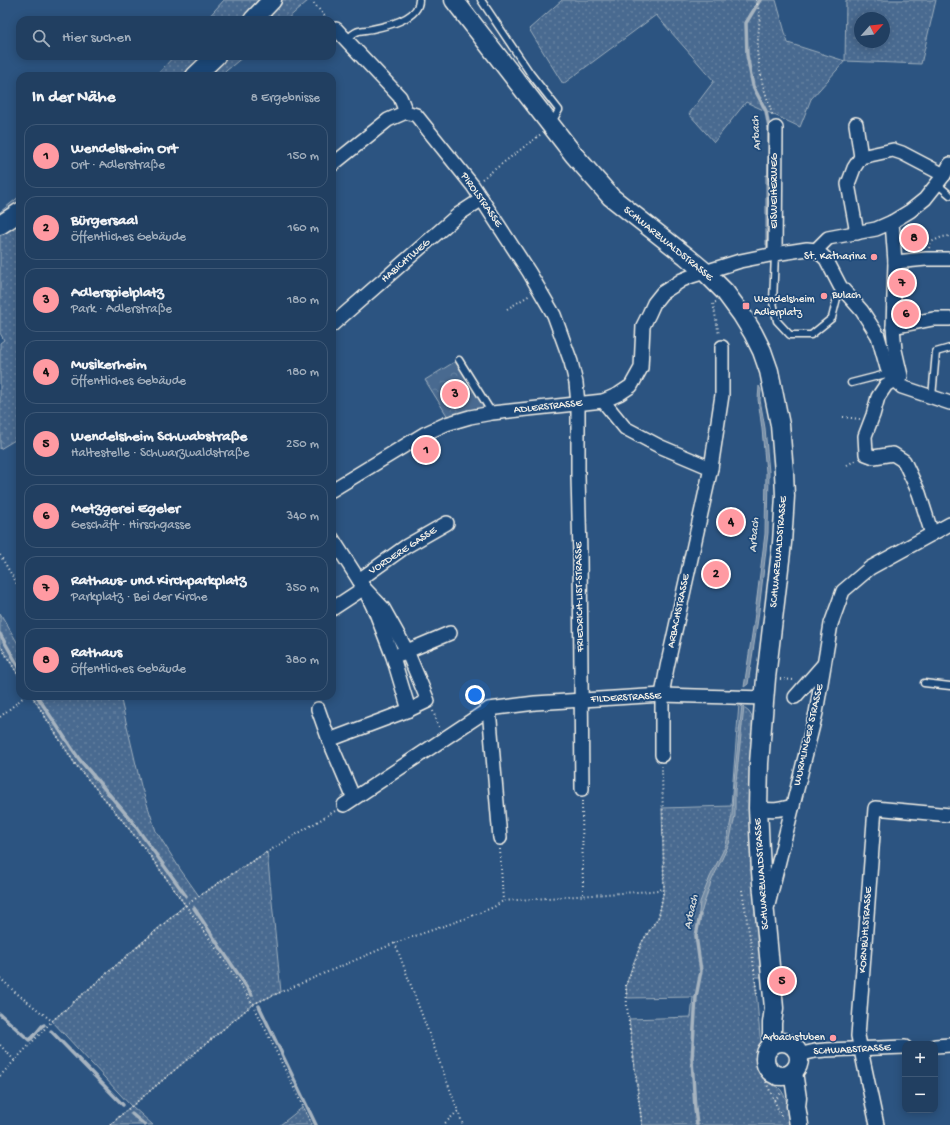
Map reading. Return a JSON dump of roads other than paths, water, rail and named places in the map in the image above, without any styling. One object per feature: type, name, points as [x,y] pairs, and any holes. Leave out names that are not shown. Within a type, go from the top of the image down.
[{"type":"street","points":[[257,16],[272,0]]},
{"type":"street","name":"SCHWARZWALDSTRASSE","points":[[454,0],[546,129],[576,157],[611,197],[705,272],[728,296],[753,333],[770,371],[776,398],[782,443],[785,490],[782,543],[764,698],[759,763],[758,808],[760,864],[774,1008],[786,1048]]},
{"type":"street","points":[[336,29],[400,97],[406,112],[388,120],[336,162]]},
{"type":"street","points":[[198,72],[212,60]]},
{"type":"street","name":"PIROLSTRASSE","points":[[406,112],[416,115],[473,186],[540,289],[554,315],[571,362],[576,384],[578,404]]},
{"type":"street","points":[[856,124],[861,157],[854,168],[848,184],[858,233]]},
{"type":"street","name":"EISWEIHERWEG","points":[[775,254],[776,128]]},
{"type":"street","points":[[816,250],[828,238],[858,233],[892,222],[910,211],[925,199],[943,174],[893,150],[861,157]]},
{"type":"street","name":"HABICHTWEG","points":[[336,322],[459,214],[482,199]]},
{"type":"street","points":[[0,225],[16,215]]},
{"type":"street","points":[[892,222],[895,262],[893,327],[895,350],[900,376],[892,377],[878,397],[865,436],[866,454],[874,457],[893,454],[904,461],[919,493],[932,534]]},
{"type":"street","points":[[775,254],[807,249],[816,250],[826,259],[840,286],[862,311],[878,336],[887,368],[892,377],[902,387],[950,403]]},
{"type":"street","name":"ADLERSTRASSE","points":[[336,488],[424,434],[446,424],[470,417],[492,413],[603,402],[619,394],[631,386],[641,368],[643,326],[654,303],[662,293],[677,283],[692,276],[740,261],[775,254]]},
{"type":"street","points":[[895,262],[926,259],[950,259]]},
{"type":"street","points":[[893,327],[933,319],[950,319]]},
{"type":"street","name":"ARBACHSTRASSE","points":[[662,755],[662,695],[711,468],[722,395],[722,347]]},
{"type":"street","points":[[603,402],[625,428],[659,446],[711,468]]},
{"type":"street","name":"FRIEDRICH-LIST-STRASSE","points":[[578,404],[582,789]]},
{"type":"street","name":"VORDERE GASSE","points":[[336,606],[405,547],[448,523]]},
{"type":"street","name":"WURMLINGER STRASSE","points":[[765,917],[816,713],[831,624],[843,591],[870,568],[932,534],[948,528]]},
{"type":"street","name":"VORDERE GASSE","points":[[336,544],[362,584],[376,613],[393,657],[410,710],[428,701],[407,651],[383,608],[362,584]]},
{"type":"street","points":[[393,657],[450,633]]},
{"type":"street","name":"WURMLINGER STRASSE","points":[[795,697],[824,664]]},
{"type":"street","name":"FILDERSTRASSE","points":[[344,805],[488,709],[535,703],[662,695],[764,698]]},
{"type":"street","points":[[318,709],[352,794]]},
{"type":"street","points":[[488,709],[500,838]]},
{"type":"street","points":[[330,740],[410,710]]},
{"type":"street","points":[[758,808],[779,810],[793,806]]},
{"type":"street","name":"KORNBÜHLSTRASSE","points":[[878,1125],[858,1036],[875,808],[950,815]]},
{"type":"street","points":[[938,1046],[950,1045]]},
{"type":"street","name":"SCHWABSTRASSE","points":[[786,1048],[815,1051],[902,1047]]},
{"type":"street","points":[[780,1084],[798,1066],[799,1059],[786,1048],[766,1053],[765,1058],[767,1066],[773,1073],[780,1084],[796,1106],[791,1123]]},
{"type":"lane","points":[[346,40],[360,31],[392,25],[407,17],[415,12],[420,0]]},
{"type":"lane","points":[[481,0],[530,73],[559,110],[546,129]]},
{"type":"lane","points":[[943,174],[950,195]]},
{"type":"lane","points":[[775,254],[774,302],[777,321],[790,335],[811,335],[832,318],[840,286]]},
{"type":"lane","points":[[932,397],[936,352],[950,348]]},
{"type":"lane","points":[[459,360],[492,413]]},
{"type":"lane","points":[[851,383],[892,377]]},
{"type":"lane","points":[[924,683],[950,686]]},
{"type":"waterway","name":"Arbach","points":[[760,0],[746,23],[747,55],[753,86],[766,111],[769,128],[769,179]]},
{"type":"waterway","name":"Arbach","points":[[768,241],[768,248]]},
{"type":"waterway","points":[[0,634],[16,662]]},
{"type":"waterway","points":[[40,700],[79,759],[131,820],[186,896]]},
{"type":"waterway","points":[[194,908],[252,995]]},
{"type":"waterway","name":"Arbach","points":[[697,1125],[692,1059],[696,997],[701,971],[696,936],[700,915]]},
{"type":"waterway","points":[[259,1006],[316,1125]]},
{"type":"waterway","points":[[0,1014],[29,1040],[44,1025]]},
{"type":"waterway","points":[[51,1031],[123,1105]]},
{"type":"waterway","points":[[132,1114],[145,1125]]},
{"type":"place","name":"Rathaus","points":[[914,238]]},
{"type":"place","name":"St. Katharina","points":[[874,257]]},
{"type":"place","name":"Rathaus- und Kirchparkplatz","points":[[902,283]]},
{"type":"place","name":"Bulach","points":[[824,296]]},
{"type":"place","name":"Wendelsheim Adlerplatz","points":[[746,306]]},
{"type":"place","name":"Metzgerei Egeler","points":[[906,314]]},
{"type":"place","name":"Adlerspielplatz","points":[[455,394]]},
{"type":"place","name":"Wendelsheim Ort","points":[[426,450]]},
{"type":"place","name":"Musikerheim","points":[[731,522]]},
{"type":"place","name":"Bürgersaal","points":[[716,574]]},
{"type":"place","name":"Wendelsheim Schwabstraße","points":[[782,981]]},
{"type":"place","name":"Arbachstuben","points":[[833,1038]]}]
